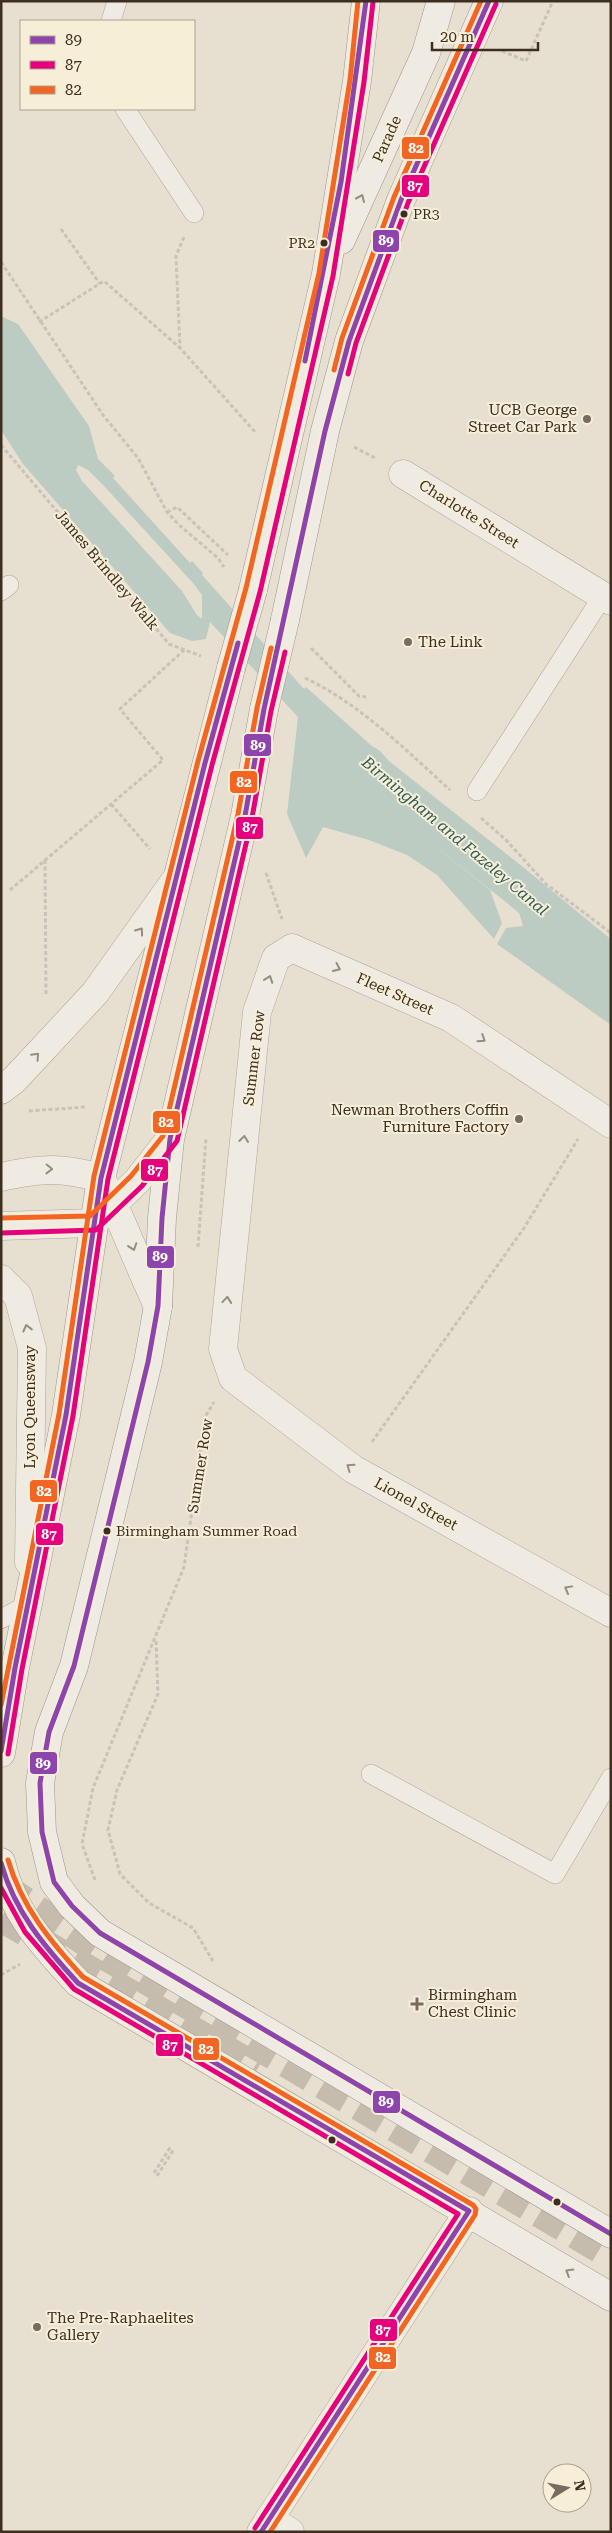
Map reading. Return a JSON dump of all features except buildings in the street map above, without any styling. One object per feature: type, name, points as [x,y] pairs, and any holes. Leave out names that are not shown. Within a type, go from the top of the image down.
[{"type":"main road","name":"Parade","points":[[231,668],[253,590],[326,274],[357,81],[366,1]]},
{"type":"main road","name":"Parade","points":[[326,274],[426,53],[440,1]]},
{"type":"main road","points":[[489,1],[474,40],[401,200],[349,341],[325,431],[264,710],[246,816],[170,1140],[162,1218],[158,1306],[129,1445],[74,1666],[49,1732],[40,1782],[42,1832],[54,1882],[72,1906],[100,1932],[611,2234]]},
{"type":"main road","name":"Charlotte Street","points":[[403,474],[607,599]]},
{"type":"main road","points":[[1,1753],[15,1668],[66,1415],[101,1178],[231,668]]},
{"type":"main road","points":[[1,1090],[14,1080],[95,993],[178,878]]},
{"type":"main road","name":"Fleet Street","points":[[292,948],[450,1018],[611,1124]]},
{"type":"main road","name":"Summer Row","points":[[233,1378],[223,1349],[257,1012],[276,958],[292,948]]},
{"type":"main road","points":[[1,1226],[93,1223],[137,1181],[170,1140]]},
{"type":"main road","points":[[1,1177],[38,1169],[68,1169],[101,1178],[158,1306]]},
{"type":"main road","name":"Lyon Queensway","points":[[1,1279],[18,1296],[32,1348],[29,1604]]},
{"type":"main road","name":"Lionel Street","points":[[233,1378],[353,1469],[611,1613]]},
{"type":"main road","points":[[1,1862],[17,1908],[27,1924],[37,1939],[78,1983],[468,2211],[611,2297]]},
{"type":"main road","points":[[274,2528],[468,2211]]},
{"type":"lane","points":[[111,20],[117,1]]},
{"type":"lane","points":[[126,110],[194,213]]},
{"type":"lane","points":[[477,791],[607,599]]},
{"type":"lane","points":[[1,1620],[29,1604]]},
{"type":"lane","points":[[370,1774],[555,1874],[611,1778]]},
{"type":"path","points":[[474,40],[526,61],[553,1]]},
{"type":"path","points":[[61,229],[100,284]]},
{"type":"path","points":[[176,256],[180,348]]},
{"type":"path","points":[[39,322],[104,280],[180,348],[282,462]]},
{"type":"path","name":"Charlotte Street","points":[[325,431],[403,474]]},
{"type":"path","name":"James Brindley Walk","points":[[1,445],[169,644],[231,668]]},
{"type":"path","points":[[167,512],[176,507],[229,556],[240,559],[261,552]]},
{"type":"path","points":[[308,644],[359,696],[366,697]]},
{"type":"path","points":[[10,890],[163,760],[120,709],[184,650]]},
{"type":"path","points":[[111,804],[156,855]]},
{"type":"path","points":[[45,860],[46,1002],[53,996]]},
{"type":"path","points":[[266,873],[292,948]]},
{"type":"path","points":[[353,1469],[524,1228],[582,1132]]},
{"type":"path","name":"Summer Row","points":[[97,1886],[82,1844],[93,1788],[184,1567],[205,1417],[233,1378]]},
{"type":"path","points":[[155,1638],[158,1694],[117,1790],[108,1830],[120,1874],[149,1903],[193,1928],[214,1962]]},
{"type":"path","points":[[1,1975],[24,1961]]},
{"type":"path","points":[[156,2174],[173,2147]]},
{"type":"shaded area","points":[[1,316],[18,324],[89,426],[98,459],[115,476],[113,478],[190,563],[192,561],[203,573],[202,575],[304,689],[306,687],[383,756],[394,781],[406,798],[383,789],[376,789],[384,805],[490,890],[502,923],[494,939],[437,875],[407,855],[369,840],[323,827],[306,858],[287,814],[298,717],[210,622],[206,639],[192,641],[170,633],[23,464],[1,430]],"holes":[[[78,465],[88,470],[193,583],[202,595],[202,619],[197,615],[182,591],[82,481],[76,470]]]},
{"type":"shaded area","points":[[510,881],[534,891],[548,891],[611,940],[611,1025],[497,944],[506,928],[523,926]]},
{"type":"waterway","name":"Birmingham and Fazeley Canal","points":[[367,765],[376,775],[611,964]]},
{"type":"tunnel","points":[[2,1885],[108,1958],[611,2256]]},
{"type":"tunnel","points":[[1,1918],[258,2068]]},
{"type":"transit line","name":"82","points":[[1,1705],[59,1414],[94,1176],[198,761],[246,588],[319,273],[350,80],[358,1]]},
{"type":"transit line","name":"89","points":[[305,361],[341,182],[366,1]]},
{"type":"transit line","name":"82","points":[[334,370],[342,338],[394,197],[481,1]]},
{"type":"transit line","name":"89","points":[[489,1],[401,200],[349,341],[325,431],[264,709],[245,816],[170,1139],[162,1218],[158,1306],[148,1362],[74,1666],[49,1732],[40,1783],[42,1832],[54,1882],[72,1906],[100,1933],[611,2234]]},
{"type":"transit line","name":"87","points":[[8,1754],[22,1669],[73,1416],[108,1179],[212,765],[260,592],[333,276],[364,82],[373,2]]},
{"type":"transit line","name":"87","points":[[348,374],[356,343],[408,203],[496,4]]},
{"type":"transit line","name":"89","points":[[1,1751],[15,1668],[66,1415],[101,1178],[205,763],[238,643]]},
{"type":"transit line","name":"82","points":[[1,1218],[90,1216],[131,1176],[163,1136],[238,814],[257,708],[271,648]]},
{"type":"transit line","name":"87","points":[[1,1233],[96,1230],[142,1186],[177,1141],[252,818],[271,711],[285,652]]},
{"type":"transit line","name":"82","points":[[8,1860],[21,1893],[38,1923],[83,1977],[473,2205],[476,2209],[475,2215],[270,2532]]},
{"type":"transit line","name":"89","points":[[1,1863],[14,1897],[23,1913],[42,1942],[78,1983],[469,2211],[261,2532]]},
{"type":"transit line","name":"87","points":[[1,1888],[25,1932],[74,1989],[458,2214],[255,2528]]},
{"type":"place","name":"PR3","points":[[404,214]]},
{"type":"place","name":"PR2","points":[[324,243]]},
{"type":"place","name":"UCB George Street Car Park","points":[[587,419]]},
{"type":"place","name":"The Link","points":[[408,642]]},
{"type":"place","name":"Newman Brothers Coffin Furniture Factory","points":[[519,1119]]},
{"type":"place","name":"Birmingham Summer Road","points":[[107,1531]]},
{"type":"place","name":"Birmingham Chest Clinic","points":[[417,2004]]},
{"type":"place","name":"The Pre-Raphaelites Gallery","points":[[37,2327]]}]
